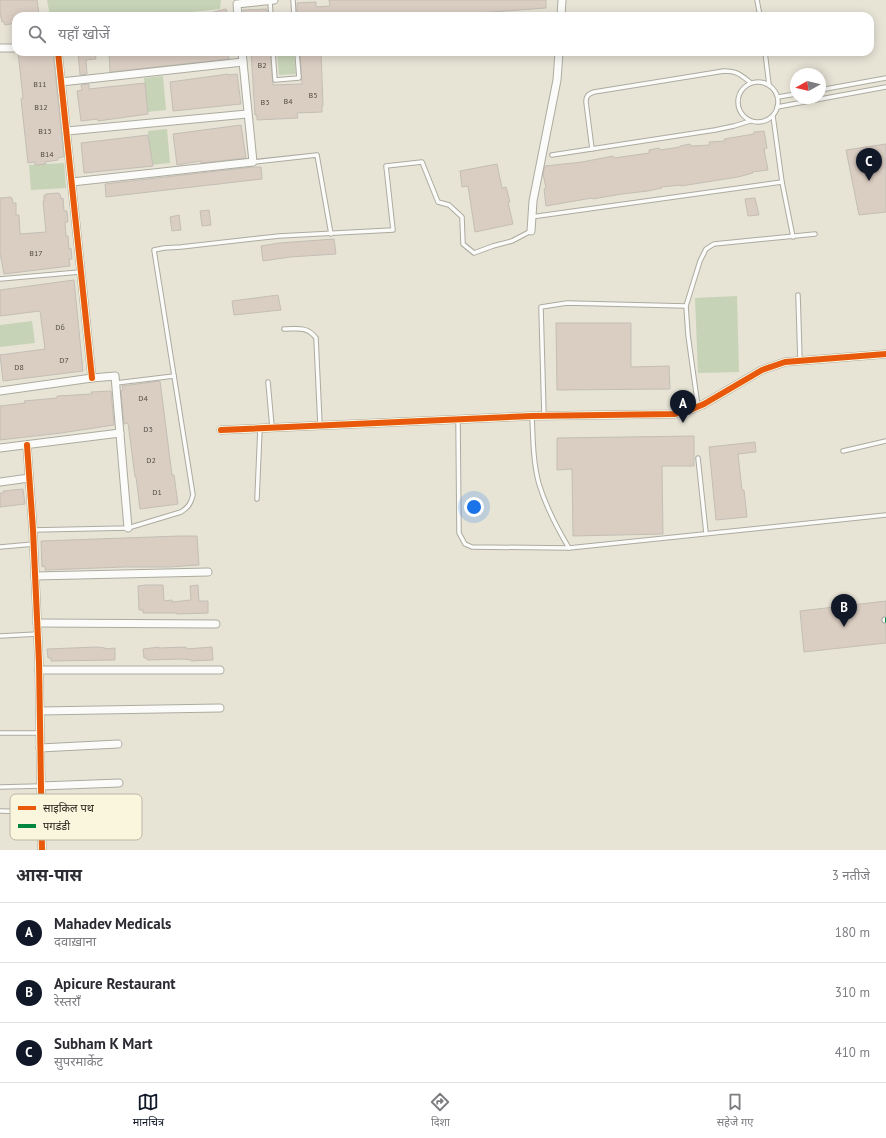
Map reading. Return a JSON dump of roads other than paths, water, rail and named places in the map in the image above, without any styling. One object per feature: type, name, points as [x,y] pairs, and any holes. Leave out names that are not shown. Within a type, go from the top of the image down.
[{"type":"street","points":[[238,12],[237,4],[272,0]]},
{"type":"street","points":[[561,12],[562,0]]},
{"type":"street","points":[[0,48],[12,48]]},
{"type":"street","points":[[58,56],[92,378]]},
{"type":"street","points":[[72,182],[253,162],[242,56]]},
{"type":"street","points":[[531,231],[531,217],[557,80],[559,56]]},
{"type":"street","points":[[61,82],[242,62]]},
{"type":"street","points":[[66,131],[248,114]]},
{"type":"street","points":[[221,430],[532,416],[674,414],[698,407],[762,370],[785,362],[886,354]]},
{"type":"street","points":[[0,392],[115,376],[128,528]]},
{"type":"street","points":[[0,448],[120,433]]},
{"type":"street","points":[[27,445],[34,544],[38,634],[41,794]]},
{"type":"street","points":[[0,482],[29,478]]},
{"type":"street","points":[[35,576],[208,572]]},
{"type":"street","points":[[37,623],[216,624]]},
{"type":"street","points":[[39,670],[220,670]]},
{"type":"street","points":[[40,711],[220,708]]},
{"type":"street","points":[[40,748],[118,744]]},
{"type":"street","points":[[41,786],[118,783]]},
{"type":"lane","points":[[271,12],[272,0]]},
{"type":"lane","points":[[293,0],[294,12]]},
{"type":"lane","points":[[757,0],[759,12]]},
{"type":"lane","points":[[273,56],[275,80],[299,78],[297,56]]},
{"type":"lane","points":[[766,56],[770,85],[778,98],[777,107],[773,116],[782,182],[793,237]]},
{"type":"lane","points":[[592,149],[586,97],[594,92],[724,71],[739,73],[751,83]]},
{"type":"lane","points":[[826,89],[886,78]]},
{"type":"lane","points":[[770,85],[760,82],[751,83],[740,92],[737,102],[739,111],[746,119],[750,121],[760,123],[773,116]]},
{"type":"lane","points":[[777,107],[886,87]]},
{"type":"lane","points":[[778,98],[790,95]]},
{"type":"lane","points":[[552,155],[722,129],[750,121]]},
{"type":"lane","points":[[253,162],[317,155],[331,234]]},
{"type":"lane","points":[[33,530],[128,528],[181,512],[188,508],[191,503],[193,494],[154,250],[279,236],[393,230],[386,166],[422,162],[438,202],[449,204],[462,217],[463,244],[474,253],[492,246],[512,241],[531,231]]},
{"type":"lane","points":[[531,217],[782,182]]},
{"type":"lane","points":[[698,407],[686,306],[700,261],[706,249],[714,244],[815,234]]},
{"type":"lane","points":[[0,279],[80,272]]},
{"type":"lane","points":[[798,295],[800,361]]},
{"type":"lane","points":[[544,416],[541,307],[568,303],[686,306]]},
{"type":"lane","points":[[284,330],[300,329],[311,331],[316,338],[320,425]]},
{"type":"lane","points":[[116,383],[174,376]]},
{"type":"lane","points":[[268,382],[272,427]]},
{"type":"lane","points":[[532,416],[534,454],[539,484],[557,528],[569,548]]},
{"type":"lane","points":[[458,419],[459,532],[465,544],[472,547],[569,548],[886,515]]},
{"type":"lane","points":[[257,499],[260,428]]},
{"type":"lane","points":[[843,451],[886,441]]},
{"type":"lane","points":[[698,458],[706,533]]},
{"type":"lane","points":[[0,547],[34,544]]},
{"type":"lane","points":[[0,636],[38,634]]},
{"type":"lane","points":[[0,734],[40,733]]},
{"type":"lane","points":[[0,788],[41,786]]},
{"type":"lane","points":[[0,811],[10,811]]},
{"type":"place","name":"Subham K Mart","points":[[869,181]]},
{"type":"place","name":"Mahadev Medicals","points":[[683,423]]},
{"type":"place","name":"Apicure Restaurant","points":[[844,627]]}]
